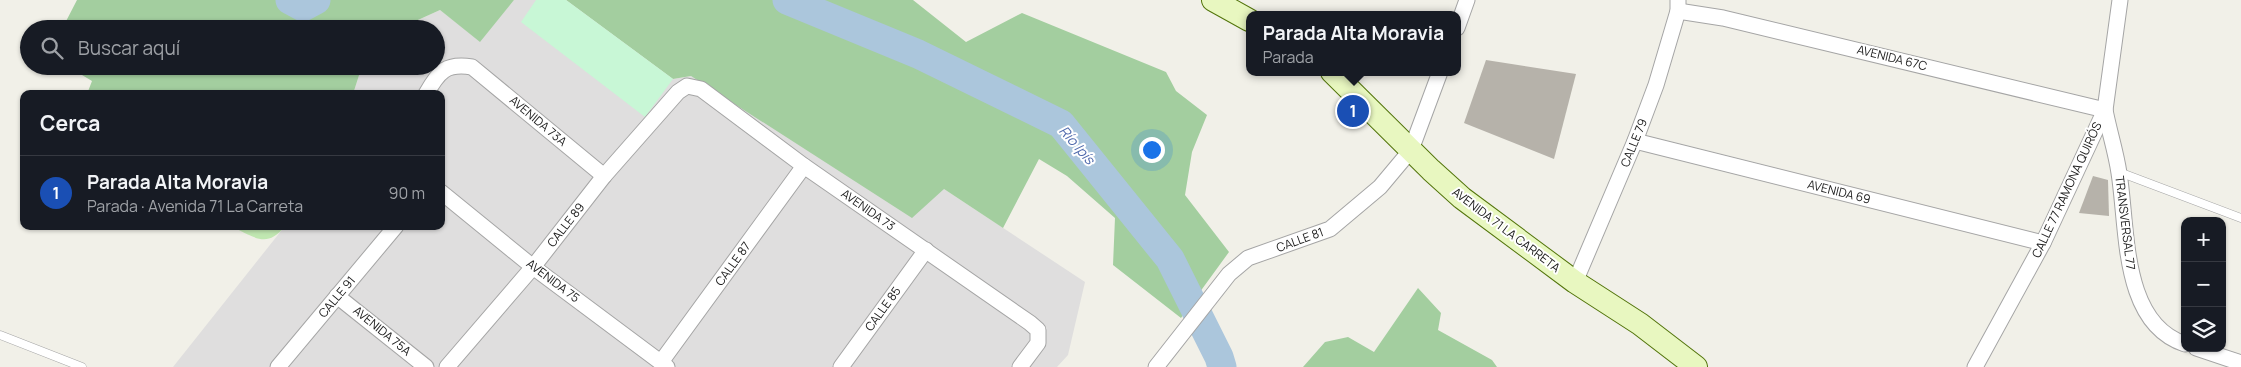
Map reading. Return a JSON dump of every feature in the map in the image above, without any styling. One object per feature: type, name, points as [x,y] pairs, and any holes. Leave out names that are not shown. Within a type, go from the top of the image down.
[{"type":"street","points":[[1213,0],[1246,18]]},
{"type":"street","points":[[1461,17],[1467,0]]},
{"type":"street","name":"CALLE 77 RAMONA QUIRÓS","points":[[1976,367],[2043,243],[2104,110],[2120,0]]},
{"type":"street","name":"AVENIDA 67C","points":[[1678,5],[1723,18],[2104,110]]},
{"type":"street","name":"CALLE 79","points":[[1575,282],[1635,141],[1656,85],[1678,5]]},
{"type":"street","name":"AVENIDA 73A","points":[[445,69],[458,65],[472,67],[604,176]]},
{"type":"street","name":"AVENIDA 73A","points":[[429,90],[438,75]]},
{"type":"street","name":"AVENIDA 71 LA CARRETA","points":[[1336,76],[1462,198],[1575,282],[1640,324],[1696,367]]},
{"type":"street","name":"CALLE 81","points":[[1156,367],[1229,274],[1248,258],[1330,229],[1380,187],[1411,150],[1439,76]]},
{"type":"street","name":"CALLE 89","points":[[447,367],[533,267],[604,176],[678,92],[687,86]]},
{"type":"street","name":"AVENIDA 73","points":[[687,86],[700,89],[804,166],[1030,322],[1038,330],[1038,343],[1020,367]]},
{"type":"street","name":"TRANSVERSAL 77","points":[[2104,110],[2119,172],[2133,283],[2142,308],[2159,330],[2181,342]]},
{"type":"street","name":"AVENIDA 69","points":[[1635,141],[2043,243]]},
{"type":"street","name":"CALLE 87","points":[[664,365],[804,166]]},
{"type":"street","name":"AVENIDA 75","points":[[445,195],[533,267],[664,365]]},
{"type":"street","name":"CALLE 91","points":[[278,367],[393,230]]},
{"type":"street","name":"CALLE 85","points":[[841,367],[926,250]]},
{"type":"street","name":"AVENIDA 75A","points":[[337,296],[426,367]]},
{"type":"street","points":[[2208,352],[2241,363]]},
{"type":"lane","points":[[2119,172],[2241,218]]},
{"type":"lane","points":[[0,335],[82,367]]},
{"type":"shaded area","points":[[514,0],[566,0],[673,79],[691,76],[944,189],[1085,282],[1068,355],[1057,367],[173,367],[282,230],[445,230],[445,90],[354,90],[359,75],[445,75],[445,20],[418,20],[440,10],[480,41]]},
{"type":"green space","points":[[77,0],[514,0],[480,42],[440,10],[418,20],[67,20]]},
{"type":"green space","points":[[536,0],[566,0],[673,79],[645,117],[521,22]]},
{"type":"green space","points":[[566,0],[913,0],[966,42],[1022,13],[1166,72],[1176,91],[1207,115],[1192,152],[1185,195],[1229,252],[1181,318],[1113,265],[1115,218],[1067,176],[1039,159],[1003,228],[944,189],[912,218],[691,76],[673,79]]},
{"type":"green space","points":[[82,75],[359,75],[354,90],[89,90],[92,81]]},
{"type":"green space","points":[[238,230],[281,230],[272,238],[259,239]]},
{"type":"green space","points":[[1418,288],[1441,313],[1438,330],[1492,360],[1497,367],[1303,367],[1325,342],[1348,337],[1374,352]]},
{"type":"building","points":[[1486,60],[1576,74],[1554,159],[1464,123]]},
{"type":"building","points":[[2093,176],[2108,180],[2109,216],[2079,213]]},
{"type":"waterway","name":"Río Ipís","points":[[290,0],[303,7],[316,0]]},
{"type":"waterway","name":"Río Ipís","points":[[787,0],[918,54],[1061,124],[1170,259],[1219,357],[1222,367]]},
{"type":"place","name":"Parada Alta Moravia","points":[[1353,111]]}]
